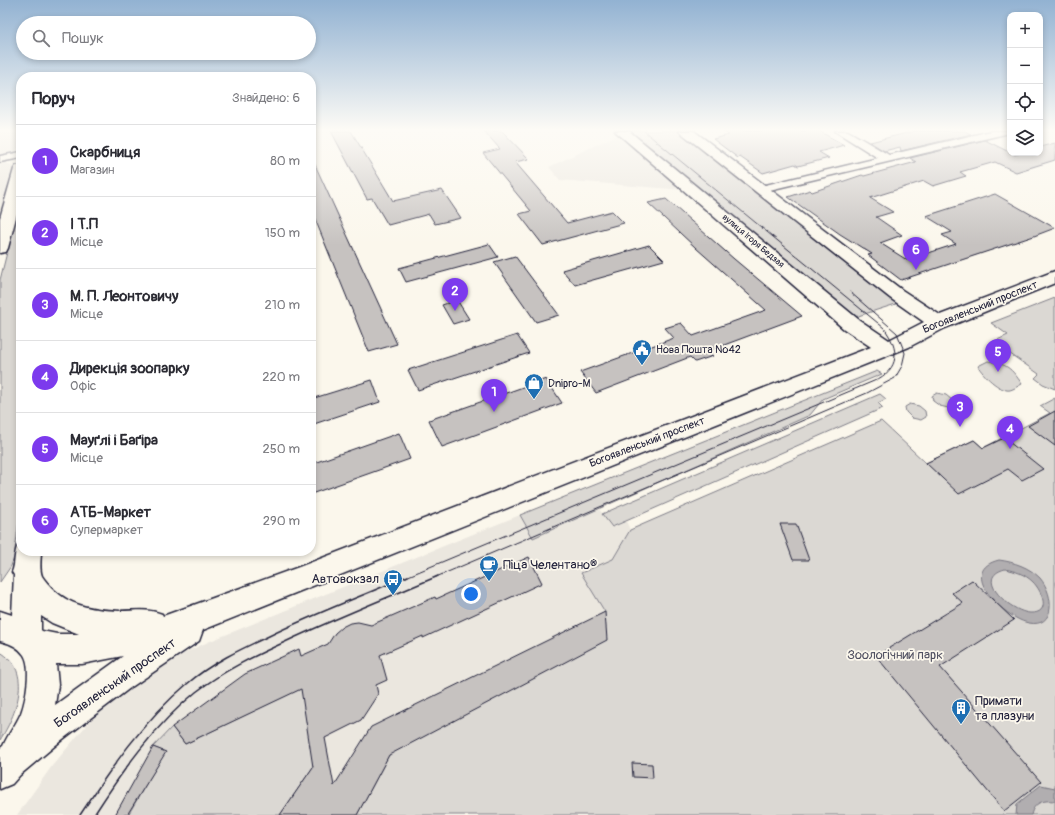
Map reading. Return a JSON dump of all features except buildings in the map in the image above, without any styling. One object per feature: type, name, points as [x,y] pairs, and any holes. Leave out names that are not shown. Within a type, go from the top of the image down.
[{"type":"main road","name":"вулиця Ігоря Бедзая","points":[[666,169],[851,324],[887,348]]},
{"type":"main road","points":[[735,169],[896,294],[938,323]]},
{"type":"main road","points":[[0,248],[16,188]]},
{"type":"main road","name":"Богоявленський проспект","points":[[20,636],[57,649],[82,649],[108,645],[174,627],[207,616],[887,348],[902,342],[938,323],[1055,277]]},
{"type":"main road","points":[[27,562],[36,593],[54,610],[78,621],[107,626],[140,625],[173,622],[207,616]]},
{"type":"main road","points":[[4,767],[22,742],[32,723],[40,704],[43,686],[44,670],[41,656],[20,636],[27,562]]},
{"type":"main road","name":"Богоявленський проспект","points":[[4,767],[90,697],[129,669],[166,645],[238,604]]},
{"type":"street","points":[[761,189],[846,169]]},
{"type":"shaded area","points":[[0,169],[13,169],[14,171],[0,221]]},
{"type":"shaded area","points":[[551,169],[660,169],[684,190],[560,180]]},
{"type":"shaded area","points":[[599,509],[612,527],[626,521],[630,530],[613,559],[581,573],[605,612],[357,815],[17,815],[52,766],[90,721],[117,696],[178,656],[208,642],[520,515],[533,538]]},
{"type":"shaded area","points":[[999,560],[1021,566],[1036,574],[1045,585],[1050,601],[1048,616],[1044,621],[1029,623],[1020,620],[998,605],[983,584],[982,574],[986,566]],"holes":[[[1005,569],[1020,573],[1033,582],[1042,596],[1043,606],[1041,610],[1030,613],[1022,611],[1013,607],[998,594],[993,587],[992,580],[996,573]]]},
{"type":"shaded area","points":[[1041,785],[1055,788],[1055,801],[1040,803],[1034,807],[1031,815],[1016,815],[1017,804]]},
{"type":"green space","points":[[674,169],[727,169],[899,303],[855,317]]},
{"type":"green space","points":[[16,217],[16,542],[11,566],[0,582],[0,280]]},
{"type":"green space","points":[[1055,298],[1055,389],[1043,384],[1035,378],[1039,374],[993,342],[1008,335],[991,323]]},
{"type":"green space","points":[[988,361],[1004,365],[1015,374],[1022,384],[1010,390],[1001,388],[987,378],[978,366]]},
{"type":"green space","points":[[877,371],[882,374],[823,399],[810,415],[533,538],[520,515]]},
{"type":"green space","points":[[937,393],[946,395],[952,400],[953,405],[948,408],[940,406],[933,401],[932,396]]},
{"type":"green space","points":[[880,394],[886,399],[878,403],[883,408],[626,521],[612,527],[602,514]]},
{"type":"green space","name":"Зоологічний парк","points":[[1055,398],[1055,815],[357,815],[389,755],[605,612],[581,573],[613,559],[630,530],[881,421],[926,463],[974,440],[983,448],[1050,413],[1040,406]]},
{"type":"green space","points":[[910,404],[919,406],[925,411],[926,417],[921,420],[912,418],[906,412],[905,407]]},
{"type":"green space","points":[[0,652],[10,660],[17,670],[19,694],[12,718],[0,740]]},
{"type":"green space","points":[[308,685],[313,767],[280,815],[128,815],[165,752],[153,747],[172,727],[185,744]]},
{"type":"tram line","points":[[406,577],[874,381],[889,371],[893,365],[895,351],[893,344],[884,328],[690,169]]},
{"type":"tram line","points":[[436,577],[867,393],[895,378],[902,366],[905,353],[897,333],[850,292]]},
{"type":"tram line","points":[[80,815],[116,762],[142,729],[171,698],[196,676],[226,657],[258,641],[303,620],[408,576]]},
{"type":"tram line","points":[[94,815],[140,749],[166,719],[206,684],[239,664],[273,647],[342,616],[438,576]]},
{"type":"place","name":"АТБ-Маркет","points":[[916,270]]},
{"type":"place","name":"І Т.П","points":[[455,311]]},
{"type":"place","name":"Нова Пошта №42","points":[[642,366]]},
{"type":"place","name":"Мауґлі і Баґіра","points":[[998,372]]},
{"type":"place","name":"Dnipro-M","points":[[534,400]]},
{"type":"place","name":"Скарбниця","points":[[494,412]]},
{"type":"place","name":"М. П. Леонтовичу","points":[[960,427]]},
{"type":"place","name":"Дирекція зоопарку","points":[[1010,449]]},
{"type":"place","name":"Піца Челентано®","points":[[489,582]]},
{"type":"place","name":"Автовокзал","points":[[393,596]]},
{"type":"place","name":"Примати та плазуни","points":[[961,725]]}]
